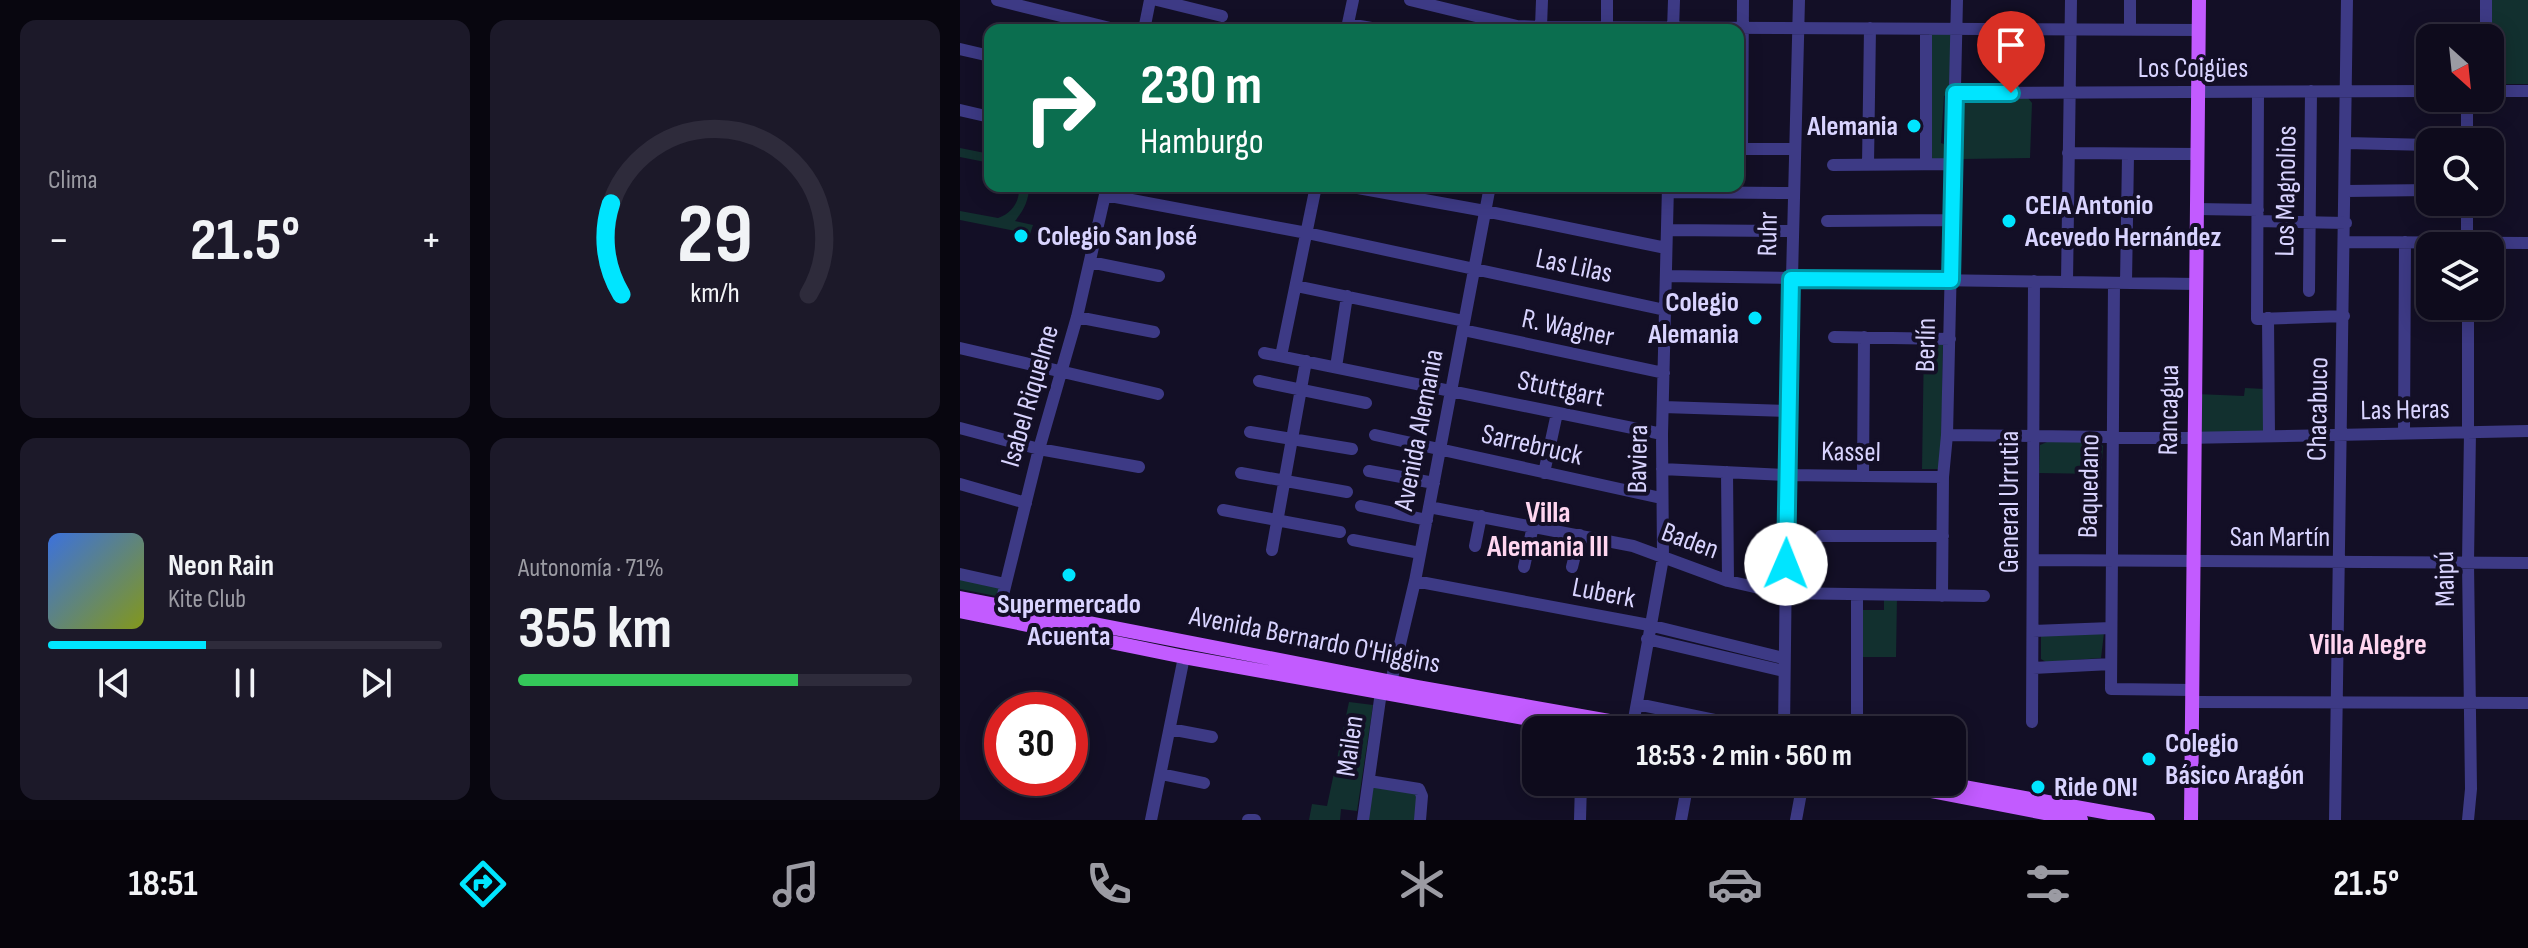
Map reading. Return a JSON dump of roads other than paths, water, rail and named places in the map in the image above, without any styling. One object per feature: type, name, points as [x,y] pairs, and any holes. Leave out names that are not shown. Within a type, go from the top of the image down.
[{"type":"main road","name":"Rancagua","points":[[2191,820],[2199,0]]},
{"type":"main road","name":"Avenida Bernardo O'Higgins","points":[[960,598],[999,612],[1184,657],[1555,716]]},
{"type":"main road","name":"Avenida Bernardo O'Higgins","points":[[960,611],[999,612],[1152,635],[1386,687]]},
{"type":"main road","points":[[1152,635],[1156,640],[1179,644],[1184,657],[1192,650],[1200,649],[1236,655],[1243,653]]},
{"type":"main road","name":"Avenida Bernardo O'Higgins","points":[[1510,709],[1537,716]]},
{"type":"main road","points":[[1966,787],[2148,820]]},
{"type":"main road","points":[[1957,796],[2081,820]]},
{"type":"street","points":[[997,0],[1094,24]]},
{"type":"street","points":[[1145,24],[1150,0]]},
{"type":"street","points":[[1157,0],[1222,16]]},
{"type":"street","points":[[1349,24],[1353,0]]},
{"type":"street","points":[[1410,0],[1502,24]]},
{"type":"street","points":[[1541,24],[1542,0]]},
{"type":"street","points":[[1607,0],[1607,24]]},
{"type":"street","points":[[1673,24],[1674,0]]},
{"type":"street","points":[[1743,0],[1743,24]]},
{"type":"street","name":"Ruhr","points":[[1784,716],[1799,0]]},
{"type":"street","name":"Berlín","points":[[1942,596],[1957,0]]},
{"type":"street","points":[[2067,282],[2071,0]]},
{"type":"street","points":[[2130,0],[2130,30]]},
{"type":"street","name":"Chacabuco","points":[[2335,820],[2347,0]]},
{"type":"street","points":[[2486,0],[2486,24]]},
{"type":"street","points":[[1744,28],[2199,30]]},
{"type":"street","points":[[1868,164],[1870,28]]},
{"type":"street","points":[[1926,29],[1926,164]]},
{"type":"street","points":[[960,49],[984,55]]},
{"type":"street","name":"Los Magnolios","points":[[2309,291],[2311,91]]},
{"type":"street","name":"Los Coigües","points":[[1955,93],[2416,91]]},
{"type":"street","points":[[2504,91],[2528,91]]},
{"type":"street","points":[[2258,92],[2258,216],[2269,436]]},
{"type":"street","points":[[960,110],[984,116]]},
{"type":"street","points":[[2346,143],[2416,145]]},
{"type":"street","points":[[1744,149],[1795,149]]},
{"type":"street","points":[[2068,153],[2198,154]]},
{"type":"street","name":"Baquedano","points":[[2128,155],[2113,436],[2111,689],[2193,696]]},
{"type":"street","points":[[1833,165],[1954,164]]},
{"type":"street","points":[[2346,191],[2416,190]]},
{"type":"street","points":[[1744,191],[1793,193]]},
{"type":"street","name":"Isabel Riquelme","points":[[999,612],[1059,373],[1077,317],[1106,192]]},
{"type":"street","name":"Las Lilas","points":[[1115,192],[1665,310]]},
{"type":"street","points":[[1281,356],[1315,192]]},
{"type":"street","points":[[1380,192],[1666,248]]},
{"type":"street","name":"Avenida Alemania","points":[[1386,687],[1415,581],[1489,192]]},
{"type":"street","name":"Baviera","points":[[1634,716],[1663,558],[1661,498],[1668,192]]},
{"type":"street","points":[[2197,209],[2346,223]]},
{"type":"street","points":[[1827,221],[1952,220]]},
{"type":"street","points":[[1667,230],[1792,231]]},
{"type":"street","points":[[2345,242],[2416,242]]},
{"type":"street","points":[[2404,434],[2405,242]]},
{"type":"street","points":[[2504,243],[2528,243]]},
{"type":"street","points":[[1090,262],[1159,276]]},
{"type":"street","points":[[1666,276],[2197,284]]},
{"type":"street","name":"General Urrutia","points":[[2032,722],[2034,281]]},
{"type":"street","name":"R. Wagner","points":[[1296,286],[1664,373]]},
{"type":"street","points":[[1336,367],[1347,296]]},
{"type":"street","points":[[2263,319],[2344,316]]},
{"type":"street","points":[[1077,317],[1154,332]]},
{"type":"street","name":"Maipú","points":[[2468,320],[2468,562],[2472,703],[2468,820]]},
{"type":"street","points":[[1834,337],[1950,339]]},
{"type":"street","points":[[1863,476],[1864,337]]},
{"type":"street","points":[[960,348],[1158,394]]},
{"type":"street","name":"Stuttgart","points":[[1264,353],[1662,434]]},
{"type":"street","points":[[1272,550],[1306,361]]},
{"type":"street","points":[[1259,381],[1366,403]]},
{"type":"street","points":[[1663,407],[1788,411]]},
{"type":"street","points":[[1544,473],[1557,413]]},
{"type":"street","points":[[960,428],[1039,449],[1139,467]]},
{"type":"street","name":"Las Heras","points":[[1947,435],[2195,437],[2528,431]]},
{"type":"street","points":[[1250,432],[1352,449]]},
{"type":"street","name":"Sarrebruck","points":[[1375,435],[1661,498]]},
{"type":"street","name":"Kassel","points":[[1662,469],[1787,475],[1943,477]]},
{"type":"street","points":[[1369,471],[1434,483]]},
{"type":"street","points":[[1727,472],[1728,581]]},
{"type":"street","points":[[1241,473],[1347,492]]},
{"type":"street","points":[[960,484],[1026,503]]},
{"type":"street","name":"Baden","points":[[1361,506],[1481,516],[1580,535],[1633,546],[1728,581],[1785,594],[1984,596]]},
{"type":"street","points":[[1223,510],[1340,532]]},
{"type":"street","points":[[1475,546],[1481,516]]},
{"type":"street","points":[[1524,567],[1533,526]]},
{"type":"street","points":[[1572,567],[1580,535]]},
{"type":"street","points":[[1821,536],[1943,536]]},
{"type":"street","points":[[1353,540],[1420,553]]},
{"type":"street","name":"San Martín","points":[[2033,560],[2528,563]]},
{"type":"street","points":[[960,574],[1005,584]]},
{"type":"street","name":"Luberk","points":[[1415,581],[1649,625],[1784,664]]},
{"type":"street","points":[[1857,595],[1857,716]]},
{"type":"street","points":[[2033,631],[2111,628]]},
{"type":"street","name":"Luberk","points":[[1647,639],[1784,664]]},
{"type":"street","points":[[1151,820],[1184,657]]},
{"type":"street","points":[[2033,668],[2111,664]]},
{"type":"street","name":"Mailen","points":[[1363,820],[1386,687]]},
{"type":"street","points":[[2193,696],[2335,703],[2528,703]]},
{"type":"street","points":[[1637,704],[1695,716]]},
{"type":"street","points":[[1170,729],[1212,737]]},
{"type":"street","points":[[1161,774],[1204,783]]},
{"type":"street","points":[[1369,781],[1421,791],[1420,820]]},
{"type":"street","points":[[1580,820],[1581,796]]},
{"type":"street","points":[[1681,820],[1685,796]]},
{"type":"street","points":[[1796,820],[1800,796]]},
{"type":"place","name":"Alemania","points":[[1914,126]]},
{"type":"place","name":"CEIA Antonio Acevedo Hernández","points":[[2009,221]]},
{"type":"place","name":"Colegio San José","points":[[1021,236]]},
{"type":"place","name":"Colegio Alemania","points":[[1755,318]]},
{"type":"place","name":"Supermercado Acuenta","points":[[1069,575]]},
{"type":"place","name":"Colegio Básico Aragón","points":[[2149,759]]},
{"type":"place","name":"Ride ON!","points":[[2038,787]]},
{"type":"district","name":"Villa Alemania III","points":[[1548,530]]},
{"type":"district","name":"Villa Alegre","points":[[2368,645]]}]
